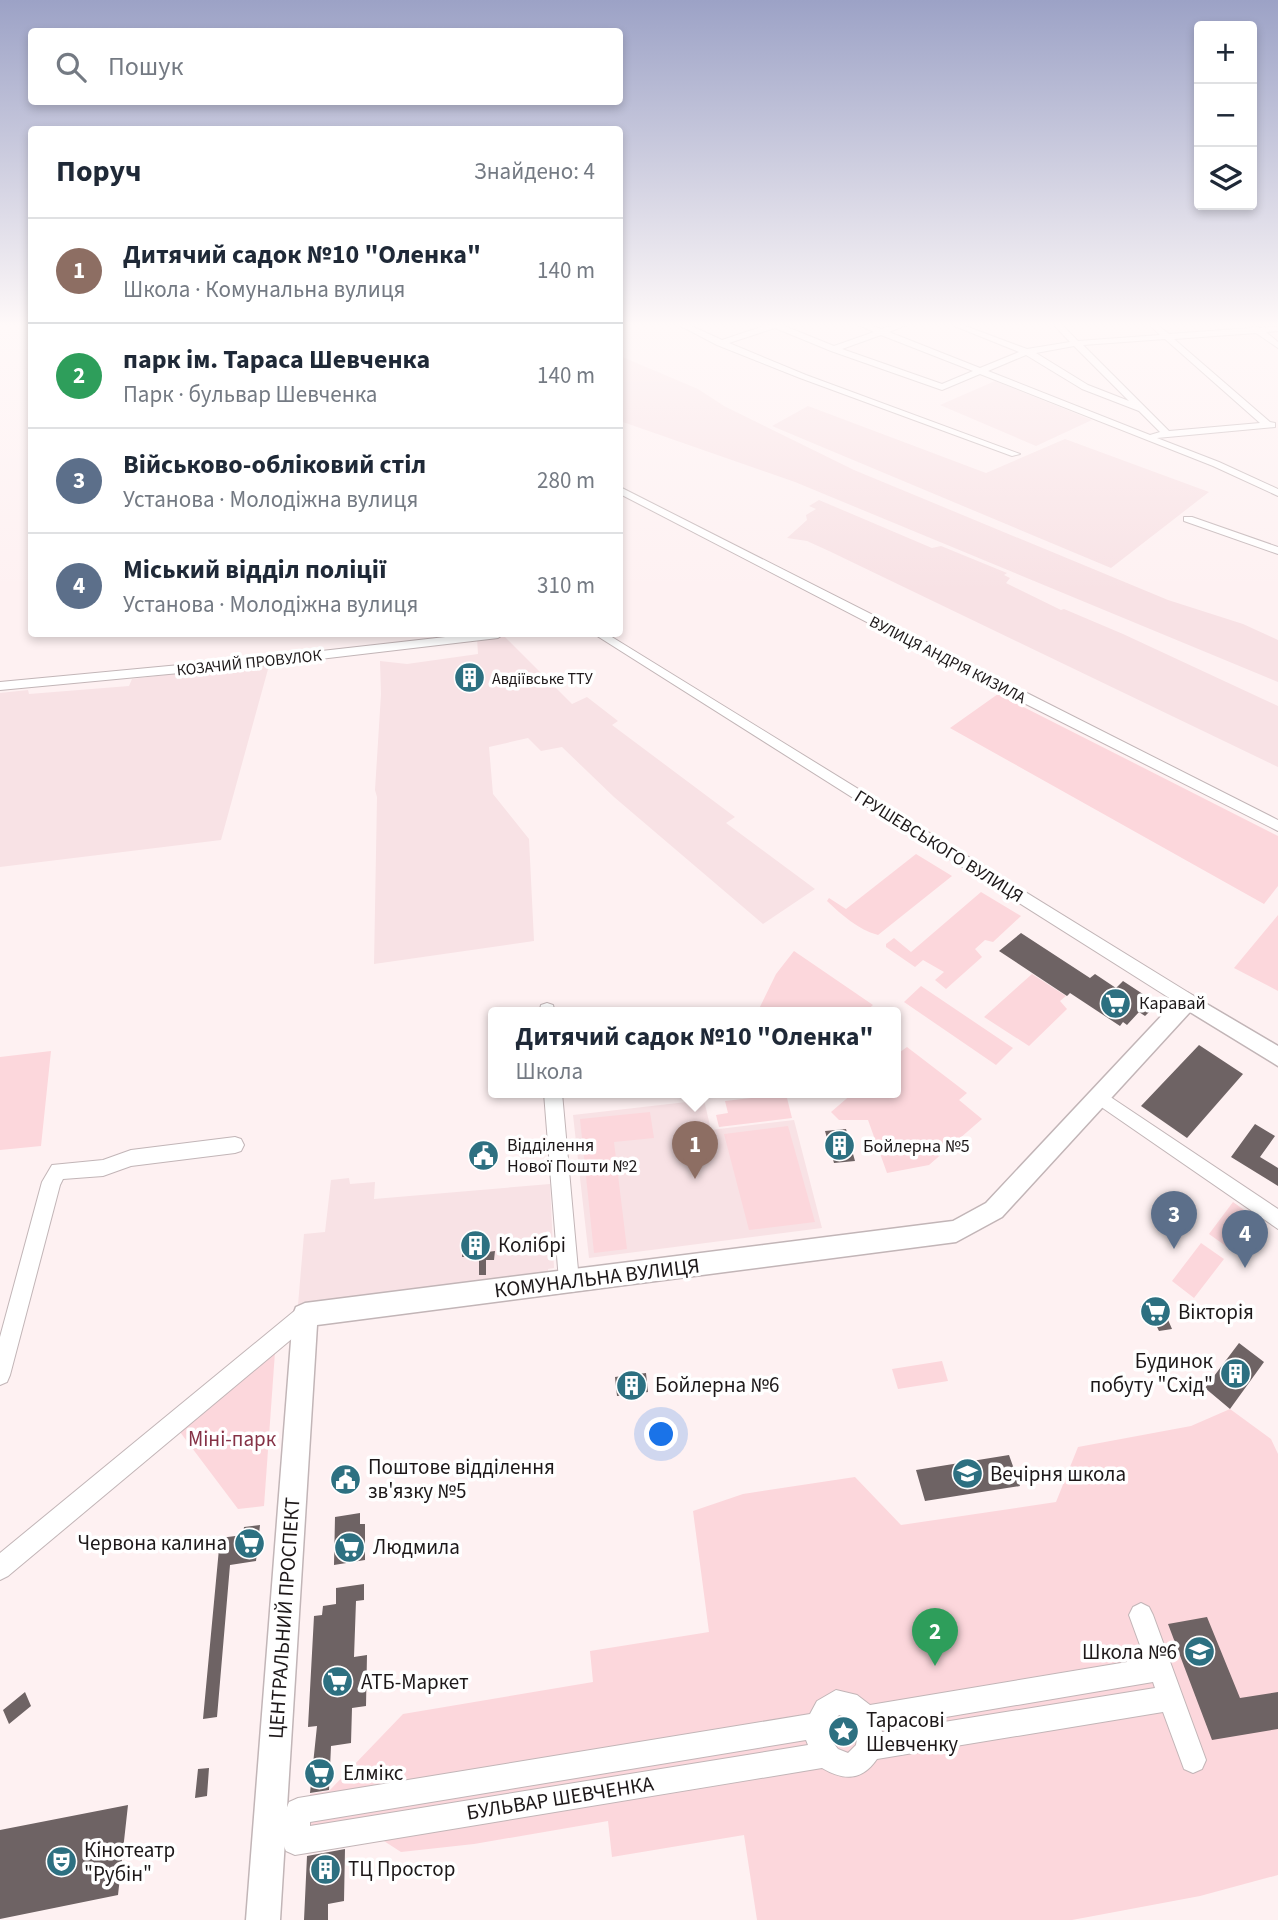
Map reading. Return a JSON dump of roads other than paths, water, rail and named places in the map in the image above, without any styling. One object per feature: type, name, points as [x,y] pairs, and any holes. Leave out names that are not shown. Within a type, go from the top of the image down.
[{"type":"main road","name":"ГРУШЕВСЬКОГО ВУЛИЦЯ","points":[[1188,1001],[1278,1057]]},
{"type":"main road","name":"КОМУНАЛЬНА ВУЛИЦЯ","points":[[305,1315],[956,1231],[994,1210],[1188,1001]]},
{"type":"main road","name":"ЦЕНТРАЛЬНИЙ ПРОСПЕКТ","points":[[263,1920],[305,1315]]},
{"type":"street","points":[[902,413],[1015,454]]},
{"type":"street","points":[[1087,413],[1278,493]]},
{"type":"street","points":[[1146,413],[1166,433]]},
{"type":"street","points":[[1258,413],[1273,425]]},
{"type":"street","points":[[1146,436],[1273,425]]},
{"type":"street","name":"ВУЛИЦЯ АНДРІЯ КИЗИЛА","points":[[623,492],[998,685],[1278,825]]},
{"type":"street","points":[[1188,519],[1278,551]]},
{"type":"street","name":"КОЗАЧИЙ ПРОВУЛОК","points":[[0,686],[286,659],[473,637]]},
{"type":"street","name":"ГРУШЕВСЬКОГО ВУЛИЦЯ","points":[[605,637],[1188,1001]]},
{"type":"street","points":[[1100,1097],[1278,1220]]},
{"type":"street","points":[[554,1098],[569,1281]]},
{"type":"street","points":[[0,1375],[51,1182],[58,1171],[103,1168],[131,1158],[235,1145]]},
{"type":"street","points":[[0,1568],[305,1315]]},
{"type":"street","points":[[1141,1615],[1193,1760]]},
{"type":"street","points":[[865,1718],[1160,1669]]},
{"type":"street","points":[[1011,1693],[1019,1723]]},
{"type":"street","name":"БУЛЬВАР ШЕВЧЕНКА","points":[[817,1726],[298,1811],[295,1842],[825,1755],[834,1763],[851,1766],[859,1763],[870,1747],[1171,1698]]},
{"type":"street","points":[[825,1755],[820,1745],[817,1726],[826,1708],[836,1702],[854,1706],[865,1718],[870,1747]]},
{"type":"street","points":[[733,1739],[738,1769]]},
{"type":"street","points":[[456,1785],[456,1815]]},
{"type":"place","name":"Авдіївське ТТУ","points":[[469,678]]},
{"type":"place","name":"Каравай","points":[[1116,1003]]},
{"type":"place","name":"Бойлерна №5","points":[[840,1146]]},
{"type":"place","name":"Відділення Нової Пошти №2","points":[[484,1155]]},
{"type":"place","name":"Дитячий садок №10 \"Оленка\"","points":[[695,1179]]},
{"type":"place","name":"Колібрі","points":[[475,1245]]},
{"type":"place","name":"Військово-обліковий стіл","points":[[1174,1249]]},
{"type":"place","name":"Міський відділ поліції","points":[[1245,1268]]},
{"type":"place","name":"Вікторія","points":[[1155,1312]]},
{"type":"place","name":"Будинок побуту \"Схід\"","points":[[1236,1373]]},
{"type":"place","name":"Бойлерна №6","points":[[632,1385]]},
{"type":"place","name":"Вечірня школа","points":[[967,1474]]},
{"type":"place","name":"Поштове відділення зв'язку №5","points":[[345,1479]]},
{"type":"place","name":"Червона калина","points":[[250,1543]]},
{"type":"place","name":"Людмила","points":[[350,1547]]},
{"type":"place","name":"Школа №6","points":[[1200,1652]]},
{"type":"place","name":"парк ім. Тараса Шевченка","points":[[935,1666]]},
{"type":"place","name":"АТБ-Маркет","points":[[338,1682]]},
{"type":"place","name":"Тарасові Шевченку","points":[[843,1732]]},
{"type":"place","name":"Елмікс","points":[[320,1773]]},
{"type":"place","name":"Кінотеатр \"Рубін\"","points":[[61,1862]]},
{"type":"place","name":"ТЦ Простор","points":[[325,1869]]},
{"type":"park label","name":"Міні-парк","points":[[232,1439]]}]
